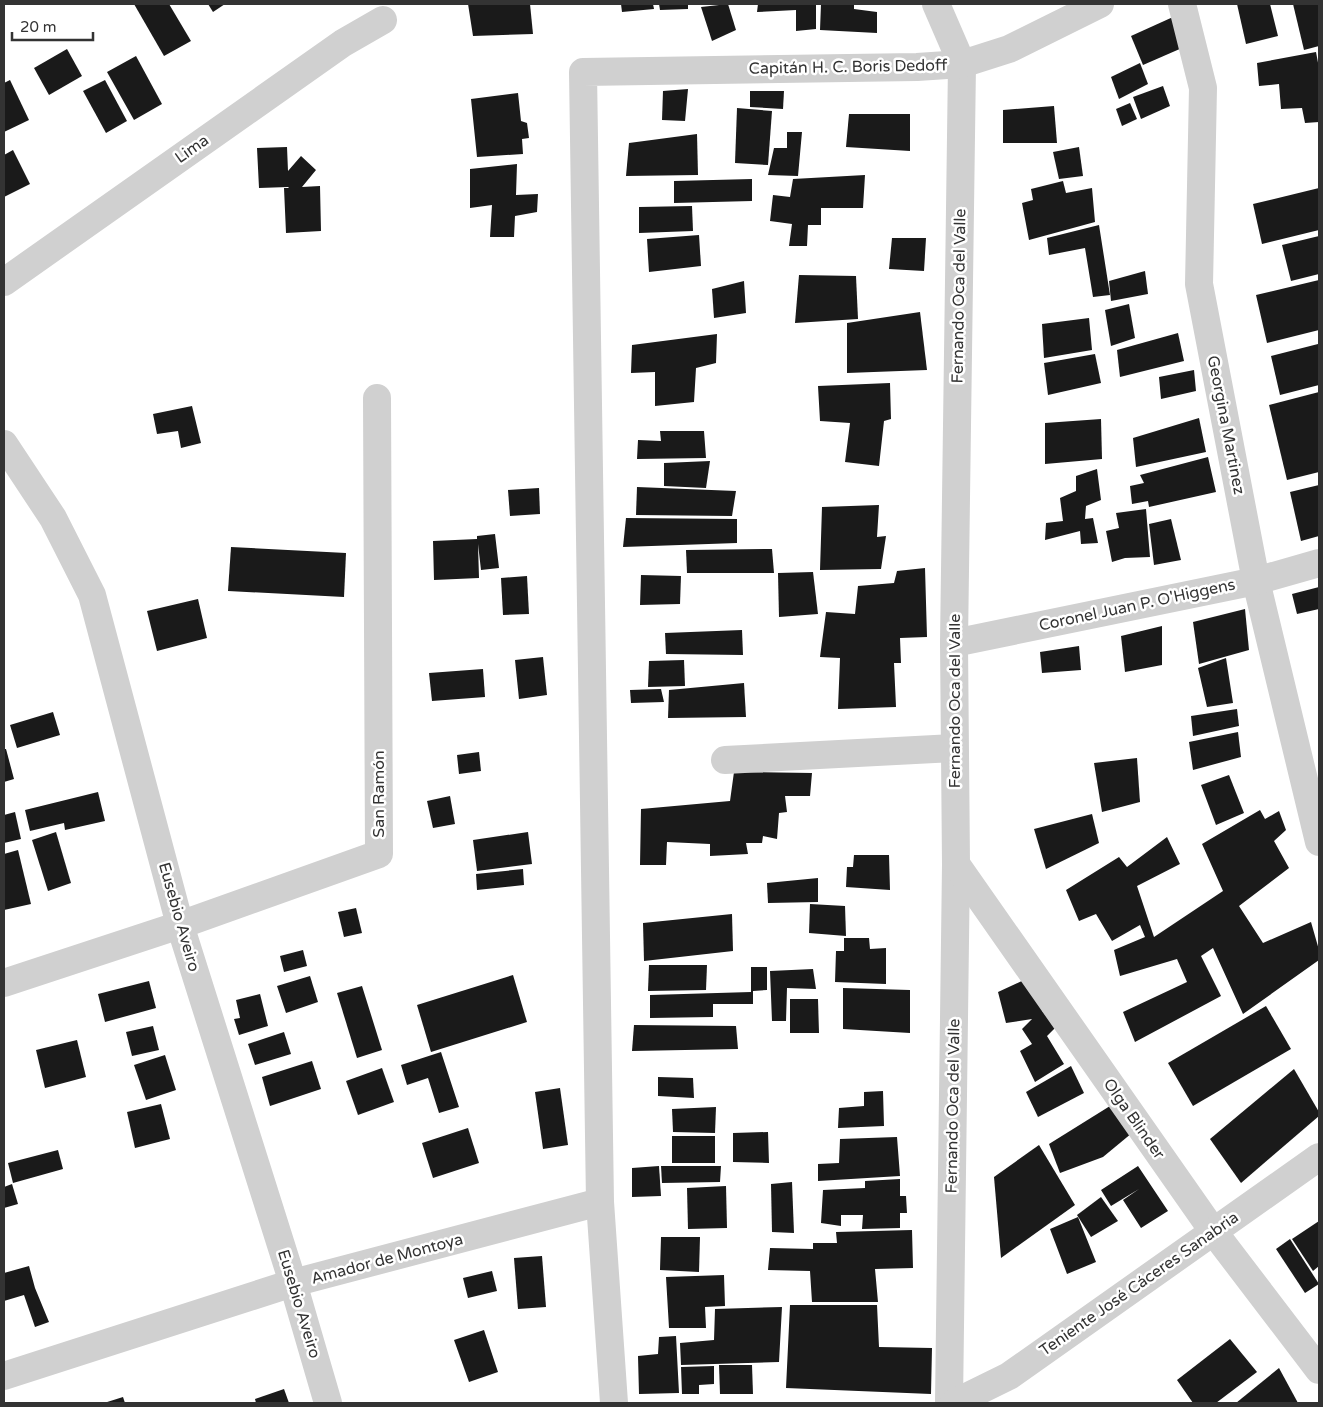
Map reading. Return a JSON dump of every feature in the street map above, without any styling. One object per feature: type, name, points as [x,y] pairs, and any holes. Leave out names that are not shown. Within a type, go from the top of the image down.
[{"type":"street","name":"Fernando Oca del Valle","points":[[936,4],[962,64],[954,643],[956,864],[949,1403]]},
{"type":"street","name":"Capitán H. C. Boris Dedoff","points":[[600,1202],[583,72],[917,67],[962,64],[1009,49],[1100,4]]},
{"type":"street","name":"Georgina Martinez","points":[[1182,4],[1203,88],[1199,284],[1256,580],[1319,842]]},
{"type":"street","name":"Lima","points":[[4,282],[343,43],[383,20]]},
{"type":"street","name":"San Ramón","points":[[4,983],[180,925],[379,854],[377,398]]},
{"type":"street","name":"Eusebio Aveiro","points":[[4,444],[54,518],[92,594],[180,925],[293,1283],[328,1403]]},
{"type":"street","name":"Coronel Juan P. O'Higgens","points":[[954,643],[1256,580],[1319,563]]},
{"type":"street","points":[[725,760],[954,748]]},
{"type":"street","name":"Olga Blinder","points":[[956,864],[1213,1231],[1319,1370]]},
{"type":"street","name":"Teniente José Cáceres Sanabria","points":[[954,1403],[1009,1376],[1319,1157]]},
{"type":"street","name":"Amador de Montoya","points":[[4,1376],[293,1283],[600,1202]]},
{"type":"street","points":[[600,1202],[614,1403]]},
{"type":"building","points":[[134,4],[169,4],[191,41],[164,56]]},
{"type":"building","points":[[208,4],[225,4],[213,12]]},
{"type":"building","points":[[468,4],[530,4],[533,34],[473,36]]},
{"type":"building","points":[[621,4],[653,4],[654,9],[622,12]]},
{"type":"building","points":[[659,4],[688,4],[688,9],[660,10]]},
{"type":"building","points":[[728,4],[736,30],[712,41],[701,7]]},
{"type":"building","points":[[758,4],[816,4],[816,29],[796,31],[796,10],[757,12]]},
{"type":"building","points":[[821,4],[854,4],[854,9],[877,12],[877,33],[820,30]]},
{"type":"building","points":[[1237,4],[1270,4],[1278,36],[1246,44]]},
{"type":"building","points":[[1293,4],[1319,4],[1319,46],[1304,50]]},
{"type":"building","points":[[1173,17],[1182,48],[1143,65],[1131,36]]},
{"type":"building","points":[[67,49],[82,76],[49,95],[34,68]]},
{"type":"building","points":[[1316,52],[1319,68],[1319,122],[1305,123],[1302,108],[1281,109],[1279,84],[1259,86],[1257,63]]},
{"type":"building","points":[[136,56],[162,104],[134,120],[107,72]]},
{"type":"building","points":[[1140,63],[1148,84],[1119,99],[1111,77]]},
{"type":"building","points":[[10,80],[29,120],[4,132],[4,83]]},
{"type":"building","points":[[105,80],[127,121],[106,133],[83,91]]},
{"type":"building","points":[[1163,86],[1170,106],[1141,119],[1133,97]]},
{"type":"building","points":[[688,89],[685,121],[662,120],[663,91]]},
{"type":"building","points":[[750,91],[784,91],[783,109],[750,107]]},
{"type":"building","points":[[518,93],[521,121],[527,123],[529,138],[522,139],[523,154],[477,157],[471,99]]},
{"type":"building","points":[[1130,103],[1137,119],[1122,126],[1116,109]]},
{"type":"building","points":[[1054,106],[1057,143],[1003,143],[1003,110]]},
{"type":"building","points":[[737,108],[772,111],[768,165],[735,163]]},
{"type":"building","points":[[849,114],[910,114],[910,151],[846,147]]},
{"type":"building","points":[[787,132],[802,132],[798,176],[768,175],[774,148],[787,148]]},
{"type":"building","points":[[697,134],[698,175],[626,176],[629,143]]},
{"type":"building","points":[[287,147],[288,171],[301,156],[316,170],[302,187],[320,186],[321,231],[286,233],[284,188],[289,188],[288,187],[259,188],[257,148]]},
{"type":"building","points":[[1079,147],[1083,176],[1059,179],[1053,152]]},
{"type":"building","points":[[13,150],[30,184],[4,197],[4,155]]},
{"type":"building","points":[[517,164],[516,195],[538,194],[537,212],[515,216],[514,237],[490,237],[492,205],[470,208],[470,169]]},
{"type":"building","points":[[865,175],[863,208],[821,208],[821,225],[808,225],[807,246],[789,246],[792,224],[770,221],[773,195],[790,197],[793,179]]},
{"type":"building","points":[[752,179],[752,201],[674,203],[674,181]]},
{"type":"building","points":[[1063,181],[1066,193],[1092,188],[1095,222],[1029,240],[1022,203],[1033,200],[1031,189]]},
{"type":"building","points":[[1319,188],[1319,230],[1262,244],[1253,204]]},
{"type":"building","points":[[692,206],[693,231],[639,233],[639,207]]},
{"type":"building","points":[[1099,225],[1110,295],[1093,297],[1085,248],[1049,255],[1047,238]]},
{"type":"building","points":[[699,235],[701,266],[649,272],[647,239]]},
{"type":"building","points":[[1319,236],[1319,274],[1291,281],[1282,245]]},
{"type":"building","points":[[892,238],[926,238],[924,271],[889,269]]},
{"type":"building","points":[[1145,271],[1148,294],[1111,301],[1109,281]]},
{"type":"building","points":[[799,275],[856,276],[858,319],[795,323]]},
{"type":"building","points":[[1319,280],[1319,330],[1267,343],[1256,295]]},
{"type":"building","points":[[744,281],[746,313],[714,318],[712,289]]},
{"type":"building","points":[[1129,304],[1135,338],[1111,346],[1105,310]]},
{"type":"building","points":[[920,312],[927,370],[847,373],[847,323]]},
{"type":"building","points":[[1089,318],[1092,350],[1044,358],[1042,324]]},
{"type":"building","points":[[1178,333],[1184,361],[1120,377],[1117,350]]},
{"type":"building","points":[[717,334],[716,363],[696,368],[694,402],[655,406],[655,372],[631,373],[632,345]]},
{"type":"building","points":[[1318,344],[1319,385],[1280,395],[1271,356]]},
{"type":"building","points":[[1095,354],[1101,383],[1048,395],[1044,363]]},
{"type":"building","points":[[1194,370],[1196,391],[1161,399],[1159,377]]},
{"type":"building","points":[[890,383],[891,419],[884,421],[879,466],[845,462],[850,423],[820,421],[818,386]]},
{"type":"building","points":[[1319,392],[1319,472],[1287,480],[1269,405]]},
{"type":"building","points":[[192,406],[201,443],[181,448],[178,431],[157,434],[153,414]]},
{"type":"building","points":[[1199,418],[1206,452],[1136,467],[1133,438]]},
{"type":"building","points":[[1101,419],[1102,459],[1045,464],[1045,423]]},
{"type":"building","points":[[660,431],[704,431],[706,458],[637,459],[638,440],[661,441]]},
{"type":"building","points":[[1208,457],[1216,492],[1149,507],[1148,501],[1132,504],[1130,486],[1144,483],[1140,475]]},
{"type":"building","points":[[710,461],[706,488],[664,486],[664,463]]},
{"type":"building","points":[[1097,469],[1101,500],[1086,506],[1085,519],[1093,518],[1098,543],[1081,544],[1080,531],[1045,540],[1046,523],[1063,521],[1060,498],[1076,491],[1076,476]]},
{"type":"building","points":[[1319,485],[1319,536],[1301,541],[1290,492]]},
{"type":"building","points":[[637,487],[736,491],[732,516],[636,515]]},
{"type":"building","points":[[539,488],[540,514],[510,516],[508,490]]},
{"type":"building","points":[[879,505],[877,537],[886,536],[881,569],[820,570],[822,507]]},
{"type":"building","points":[[1146,509],[1150,557],[1125,558],[1112,562],[1106,531],[1119,528],[1116,513]]},
{"type":"building","points":[[626,518],[737,519],[737,543],[623,547]]},
{"type":"building","points":[[1171,519],[1181,560],[1154,565],[1149,524]]},
{"type":"building","points":[[495,534],[499,568],[481,570],[478,544],[479,578],[434,580],[433,541],[477,539],[477,536]]},
{"type":"building","points":[[231,547],[346,553],[344,597],[228,591]]},
{"type":"building","points":[[772,549],[774,573],[687,573],[686,550]]},
{"type":"building","points":[[925,568],[927,637],[900,638],[901,663],[894,663],[896,707],[838,709],[840,658],[820,657],[826,612],[855,614],[858,586],[894,583],[897,571]]},
{"type":"building","points":[[813,572],[818,614],[779,617],[778,573]]},
{"type":"building","points":[[641,575],[681,576],[680,604],[640,605]]},
{"type":"building","points":[[527,576],[529,614],[503,615],[501,578]]},
{"type":"building","points":[[1319,587],[1319,609],[1297,614],[1292,594]]},
{"type":"building","points":[[198,599],[207,638],[157,651],[147,611]]},
{"type":"building","points":[[1245,609],[1249,650],[1199,664],[1193,622]]},
{"type":"building","points":[[1162,626],[1162,665],[1125,672],[1121,636]]},
{"type":"building","points":[[742,630],[743,655],[666,654],[665,633]]},
{"type":"building","points":[[1079,646],[1081,670],[1042,673],[1040,652]]},
{"type":"building","points":[[543,657],[547,695],[519,699],[515,660]]},
{"type":"building","points":[[1226,658],[1233,703],[1207,707],[1198,668]]},
{"type":"building","points":[[684,660],[685,686],[648,687],[649,661]]},
{"type":"building","points":[[483,669],[485,697],[432,701],[429,673]]},
{"type":"building","points":[[744,683],[746,717],[668,718],[669,690]]},
{"type":"building","points":[[661,689],[664,702],[631,703],[630,690]]},
{"type":"building","points":[[1237,709],[1239,726],[1193,736],[1191,716]]},
{"type":"building","points":[[53,712],[60,735],[17,748],[10,725]]},
{"type":"building","points":[[1238,732],[1241,757],[1193,770],[1189,742]]},
{"type":"building","points":[[4,749],[6,749],[14,779],[4,782]]},
{"type":"building","points":[[479,752],[481,771],[459,774],[457,755]]},
{"type":"building","points":[[1137,758],[1140,802],[1102,812],[1094,763]]},
{"type":"building","points":[[734,772],[812,773],[810,796],[785,796],[787,812],[779,813],[777,839],[763,836],[762,843],[746,843],[748,854],[710,856],[710,844],[667,842],[666,865],[640,865],[641,809],[730,801]]},
{"type":"building","points":[[1229,775],[1244,813],[1216,825],[1201,785]]},
{"type":"building","points":[[98,792],[105,821],[65,830],[64,823],[30,831],[25,810]]},
{"type":"building","points":[[450,796],[455,824],[433,828],[427,801]]},
{"type":"building","points":[[1260,810],[1265,819],[1279,811],[1286,830],[1274,841],[1289,868],[1239,906],[1263,943],[1311,922],[1319,950],[1319,960],[1243,1014],[1213,948],[1201,956],[1221,996],[1135,1042],[1123,1012],[1187,982],[1177,959],[1120,976],[1114,950],[1145,937],[1140,925],[1112,941],[1096,914],[1079,921],[1066,890],[1119,857],[1127,867],[1167,837],[1180,864],[1137,886],[1154,937],[1223,891],[1202,844]]},
{"type":"building","points":[[15,812],[21,839],[4,843],[4,815]]},
{"type":"building","points":[[1092,814],[1099,843],[1046,869],[1034,829]]},
{"type":"building","points":[[56,832],[71,883],[48,891],[32,840]]},
{"type":"building","points":[[528,832],[532,864],[477,871],[473,840]]},
{"type":"building","points":[[18,850],[31,904],[4,910],[4,854]]},
{"type":"building","points":[[854,855],[889,855],[890,890],[846,887],[847,867],[853,867]]},
{"type":"building","points":[[523,869],[524,885],[477,890],[476,874]]},
{"type":"building","points":[[818,878],[818,902],[768,903],[767,883]]},
{"type":"building","points":[[810,904],[845,906],[846,936],[809,933]]},
{"type":"building","points":[[356,908],[362,933],[344,937],[338,912]]},
{"type":"building","points":[[732,914],[733,951],[644,961],[643,923]]},
{"type":"building","points":[[844,938],[869,938],[870,949],[886,948],[886,984],[835,982],[836,951],[844,951]]},
{"type":"building","points":[[303,950],[307,966],[284,972],[280,956]]},
{"type":"building","points":[[649,965],[707,965],[706,990],[648,991]]},
{"type":"building","points":[[751,967],[767,967],[767,990],[753,991],[753,1004],[713,1004],[713,1017],[650,1018],[650,995],[751,992]]},
{"type":"building","points":[[813,969],[816,989],[787,988],[786,1021],[772,1021],[770,971]]},
{"type":"building","points":[[513,975],[527,1022],[431,1052],[417,1005]]},
{"type":"building","points":[[310,976],[318,1002],[286,1013],[277,986]]},
{"type":"building","points":[[1026,979],[1043,1012],[1046,1008],[1059,1024],[1047,1036],[1064,1064],[1035,1082],[1020,1051],[1032,1044],[1022,1029],[1032,1019],[1006,1023],[998,992]]},
{"type":"building","points":[[149,981],[156,1008],[105,1022],[98,994]]},
{"type":"building","points":[[362,986],[382,1050],[357,1058],[337,993]]},
{"type":"building","points":[[843,988],[910,990],[910,1033],[843,1029]]},
{"type":"building","points":[[260,994],[268,1026],[239,1035],[234,1019],[240,1018],[236,1000]]},
{"type":"building","points":[[790,999],[818,999],[819,1033],[790,1033]]},
{"type":"building","points":[[1266,1006],[1291,1049],[1193,1106],[1168,1063]]},
{"type":"building","points":[[634,1025],[736,1026],[738,1049],[632,1051]]},
{"type":"building","points":[[153,1026],[159,1050],[132,1056],[126,1032]]},
{"type":"building","points":[[284,1032],[291,1054],[255,1065],[248,1044]]},
{"type":"building","points":[[77,1040],[86,1077],[45,1088],[36,1050]]},
{"type":"building","points":[[441,1052],[459,1107],[439,1113],[428,1078],[407,1085],[401,1065]]},
{"type":"building","points":[[165,1055],[176,1090],[146,1100],[134,1065]]},
{"type":"building","points":[[312,1061],[321,1089],[270,1106],[262,1077]]},
{"type":"building","points":[[1071,1066],[1084,1093],[1038,1117],[1026,1092]]},
{"type":"building","points":[[382,1068],[394,1102],[358,1115],[346,1081]]},
{"type":"building","points":[[1294,1069],[1319,1112],[1319,1116],[1241,1183],[1210,1139]]},
{"type":"building","points":[[658,1077],[693,1078],[694,1098],[658,1096]]},
{"type":"building","points":[[560,1088],[568,1145],[543,1149],[535,1092]]},
{"type":"building","points":[[883,1091],[884,1126],[838,1128],[839,1108],[864,1106],[864,1092]]},
{"type":"building","points":[[161,1104],[170,1139],[135,1148],[127,1112]]},
{"type":"building","points":[[1110,1106],[1132,1133],[1103,1157],[1060,1173],[1049,1144]]},
{"type":"building","points":[[716,1107],[715,1133],[673,1132],[672,1109]]},
{"type":"building","points":[[468,1128],[479,1163],[433,1178],[422,1143]]},
{"type":"building","points":[[768,1132],[769,1163],[733,1162],[733,1133]]},
{"type":"building","points":[[672,1136],[715,1136],[715,1163],[672,1163]]},
{"type":"building","points":[[897,1137],[900,1176],[818,1181],[818,1164],[839,1163],[840,1139]]},
{"type":"building","points":[[1039,1145],[1075,1205],[1001,1258],[994,1177]]},
{"type":"building","points":[[58,1150],[63,1169],[13,1183],[8,1163]]},
{"type":"building","points":[[659,1166],[661,1196],[632,1197],[632,1168]]},
{"type":"building","points":[[661,1166],[721,1166],[720,1182],[662,1183]]},
{"type":"building","points":[[1138,1166],[1168,1211],[1141,1228],[1123,1200],[1139,1189],[1111,1206],[1101,1190]]},
{"type":"building","points":[[900,1179],[900,1196],[906,1196],[907,1213],[900,1213],[900,1228],[862,1229],[863,1215],[841,1215],[841,1226],[821,1223],[823,1190],[865,1188],[865,1181]]},
{"type":"building","points":[[792,1182],[794,1233],[772,1232],[771,1184]]},
{"type":"building","points":[[12,1184],[18,1204],[4,1208],[4,1187]]},
{"type":"building","points":[[726,1186],[727,1228],[688,1229],[687,1188]]},
{"type":"building","points":[[1101,1197],[1118,1221],[1091,1237],[1077,1215]]},
{"type":"building","points":[[1078,1217],[1096,1262],[1067,1274],[1050,1229]]},
{"type":"building","points":[[1319,1221],[1319,1266],[1313,1271],[1292,1239]]},
{"type":"building","points":[[912,1230],[913,1268],[875,1269],[878,1302],[812,1302],[810,1271],[768,1270],[770,1248],[813,1249],[813,1243],[837,1243],[836,1232]]},
{"type":"building","points":[[661,1237],[700,1237],[699,1272],[660,1270]]},
{"type":"building","points":[[1290,1239],[1319,1284],[1305,1293],[1276,1249]]},
{"type":"building","points":[[542,1256],[546,1307],[518,1309],[514,1258]]},
{"type":"building","points":[[29,1266],[35,1288],[49,1322],[35,1327],[24,1295],[4,1301],[4,1273]]},
{"type":"building","points":[[492,1271],[497,1291],[468,1298],[463,1278]]},
{"type":"building","points":[[724,1275],[725,1306],[705,1307],[706,1328],[669,1328],[666,1277]]},
{"type":"building","points":[[790,1305],[877,1305],[879,1347],[932,1348],[931,1394],[786,1388]]},
{"type":"building","points":[[782,1307],[779,1362],[681,1365],[680,1343],[714,1340],[715,1309]]},
{"type":"building","points":[[484,1330],[498,1372],[469,1382],[454,1340]]},
{"type":"building","points":[[676,1336],[679,1393],[639,1394],[638,1356],[658,1354],[659,1337]]},
{"type":"building","points":[[1230,1339],[1257,1372],[1216,1403],[1193,1403],[1177,1380]]},
{"type":"building","points":[[719,1365],[752,1365],[753,1394],[720,1394]]},
{"type":"building","points":[[714,1366],[714,1384],[699,1385],[699,1394],[682,1394],[681,1367]]},
{"type":"building","points":[[1279,1368],[1298,1403],[1236,1403]]},
{"type":"building","points":[[284,1389],[289,1403],[256,1403],[255,1399]]},
{"type":"building","points":[[123,1397],[125,1403],[104,1403]]}]
